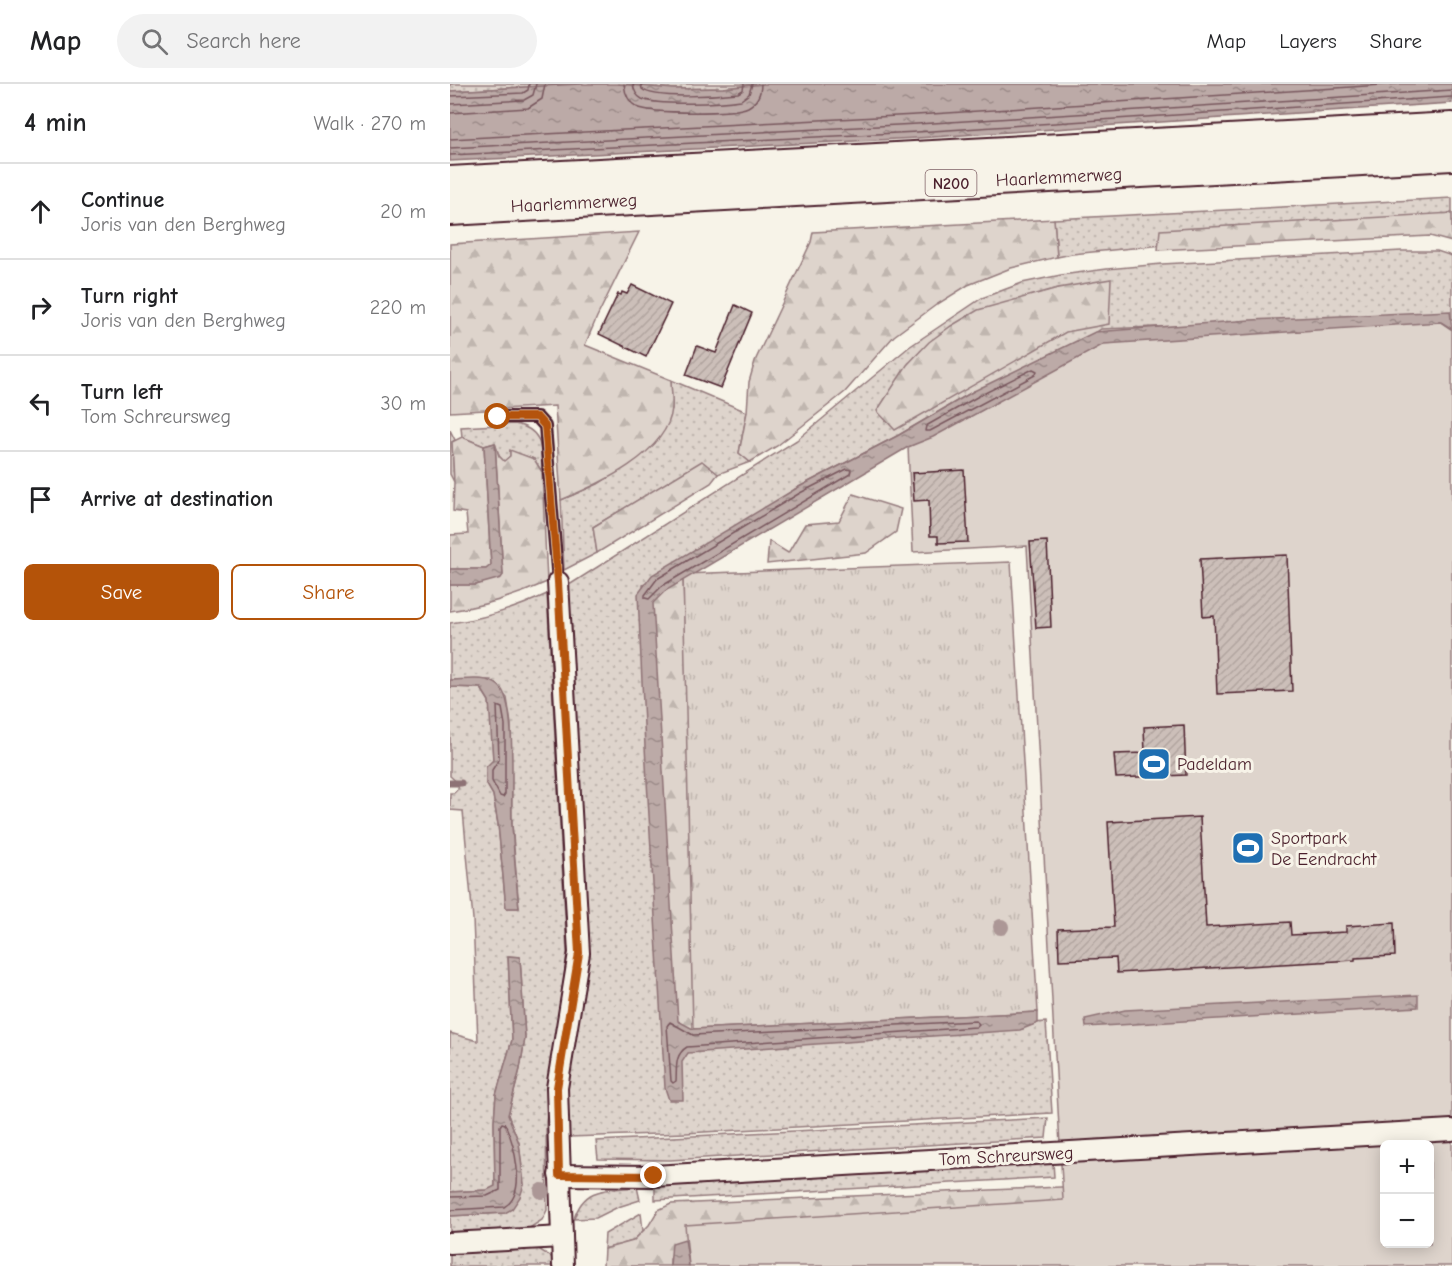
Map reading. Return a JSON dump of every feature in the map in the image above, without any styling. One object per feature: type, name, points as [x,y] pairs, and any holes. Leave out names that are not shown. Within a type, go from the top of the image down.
[{"type":"main road","name":"Haarlemmerweg","points":[[450,182],[1452,128]]},
{"type":"main road","name":"Haarlemmerweg","points":[[450,210],[1452,155]]},
{"type":"street","points":[[558,582],[579,953],[557,1088],[563,1266]]},
{"type":"street","name":"Tom Schreursweg","points":[[559,1175],[654,1176],[1452,1130]]},
{"type":"street","points":[[450,1243],[562,1237]]},
{"type":"lane","points":[[498,417],[537,417],[545,426],[558,582]]},
{"type":"green space","points":[[450,84],[581,84],[450,91]]},
{"type":"green space","points":[[617,84],[764,84],[674,89]]},
{"type":"green space","points":[[1452,198],[1452,238],[1442,235],[1163,245],[1057,257],[1054,219]]},
{"type":"green space","points":[[1452,213],[1452,242],[1430,236],[1158,250],[1160,230]]},
{"type":"green space","points":[[1054,219],[1057,257],[1011,268],[968,285],[894,336],[845,392],[777,446],[750,462],[739,453],[747,412],[749,382],[755,361],[811,242],[813,232]]},
{"type":"green space","points":[[639,232],[585,345],[671,380],[672,408],[668,425],[658,440],[628,466],[593,486],[561,500],[555,406],[450,412],[450,244]]},
{"type":"green space","points":[[1402,251],[1437,251],[1452,256],[1452,319],[974,391],[899,435],[797,488],[679,565],[696,1046],[1046,1022],[1052,1113],[686,1133],[569,1137],[566,1084],[573,1049],[566,587],[797,440],[909,347],[982,298],[1022,283],[1107,269]]},
{"type":"green space","points":[[1111,279],[1109,324],[1066,332],[895,430],[877,411],[907,365],[929,342],[978,310],[1058,288]]},
{"type":"green space","name":"Sportpark De Eendracht","points":[[1433,317],[1452,330],[1452,1266],[689,1266],[685,1225],[1063,1200],[1027,546],[913,552],[908,447],[982,410],[1101,329]]},
{"type":"green space","points":[[671,380],[747,412],[739,453],[750,462],[718,474],[702,462],[593,527],[597,553],[564,570],[561,500],[598,484],[629,464],[655,443],[672,409]]},
{"type":"green space","points":[[515,424],[536,435],[541,448],[542,472],[534,459],[510,451],[510,456],[504,462],[499,456],[495,443],[484,446],[462,437],[461,427]]},
{"type":"green space","points":[[450,430],[455,440],[452,442],[454,482],[450,474]]},
{"type":"green space","points":[[462,437],[484,446],[491,565],[486,569],[450,569],[450,535],[468,534],[466,513],[453,511],[452,442]]},
{"type":"green space","points":[[495,443],[499,456],[504,461],[510,456],[510,450],[534,459],[542,472],[547,582],[500,600],[450,611],[450,585],[476,585],[503,575]]},
{"type":"green space","points":[[702,461],[718,474],[711,483],[597,553],[593,527]]},
{"type":"green space","points":[[853,494],[901,509],[896,532],[866,553],[767,564],[769,541],[788,553],[805,524],[839,521]]},
{"type":"green space","points":[[1011,562],[1038,1012],[693,1029],[683,574]]},
{"type":"green space","points":[[679,565],[683,574],[696,1046],[664,1048],[643,585]]},
{"type":"green space","points":[[547,594],[567,952],[546,1122],[547,1210],[542,1220],[525,1231],[450,1235],[450,1216],[505,1213],[524,1185],[519,1143],[508,1115],[520,1069],[525,1038],[520,957],[508,956],[512,1040],[496,1095],[495,1187],[487,1190],[450,1192],[450,1033],[478,1041],[473,919],[463,811],[450,810],[450,793],[458,789],[459,784],[450,776],[450,687],[481,688],[489,701],[493,760],[486,783],[493,795],[498,824],[506,908],[519,908],[512,824],[511,724],[507,698],[491,680],[450,680],[450,623],[500,612]]},
{"type":"green space","points":[[1048,1118],[1046,1138],[670,1160],[598,1159],[596,1141]]},
{"type":"green space","points":[[1053,1162],[1054,1177],[655,1200],[655,1185]]},
{"type":"green space","points":[[1380,1173],[689,1258],[685,1240],[670,1259],[670,1266],[603,1266],[604,1249],[633,1241],[649,1225],[658,1210],[671,1204]]},
{"type":"green space","points":[[637,1187],[640,1200],[618,1207],[596,1218],[574,1219],[578,1208],[590,1195],[607,1190]]},
{"type":"green space","points":[[641,1213],[643,1231],[633,1241],[604,1249],[605,1234]]},
{"type":"green space","points":[[537,1248],[553,1258],[556,1266],[450,1266],[450,1250]]},
{"type":"water","points":[[617,84],[674,89],[764,84],[1452,84],[1452,103],[917,138],[450,161],[450,91]]},
{"type":"water","points":[[1450,311],[1452,329],[1441,322],[1104,344],[933,437],[908,447],[665,591],[653,603],[678,1021],[693,1029],[1038,1012],[1038,1023],[1020,1030],[688,1053],[682,1062],[683,1100],[669,1100],[665,1088],[638,594],[652,575],[797,488],[899,435],[974,391],[1095,332],[1250,320]]},
{"type":"water","points":[[495,443],[503,575],[501,578],[476,585],[450,585],[450,569],[486,569],[491,565],[484,446]]},
{"type":"water","points":[[450,680],[489,680],[499,686],[505,696],[511,730],[512,826],[519,908],[506,908],[498,824],[493,795],[486,783],[486,767],[493,760],[489,701],[481,688],[450,687]]},
{"type":"water","points":[[508,956],[520,957],[525,1038],[520,1069],[508,1115],[519,1143],[524,1185],[512,1209],[505,1213],[450,1216],[450,1192],[487,1190],[495,1186],[496,1095],[512,1040]]},
{"type":"water","points":[[1418,995],[1418,1007],[1086,1027],[1085,1019],[1125,1010]]},
{"type":"water","points":[[685,1239],[689,1266],[670,1266],[672,1243]]},
{"type":"building","points":[[632,285],[671,304],[646,357],[599,334],[618,294],[621,295],[622,292],[627,294]]},
{"type":"building","points":[[735,305],[752,313],[721,388],[686,375],[697,346],[716,353]]},
{"type":"building","points":[[964,470],[968,542],[938,543],[938,536],[930,536],[929,500],[914,501],[912,473]]},
{"type":"building","points":[[1047,541],[1051,627],[1036,628],[1030,542]]},
{"type":"building","points":[[1287,555],[1292,691],[1217,694],[1214,616],[1203,617],[1200,559]]},
{"type":"building","points":[[1184,725],[1186,775],[1116,778],[1114,754],[1145,753],[1144,727]]},
{"type":"building","points":[[1200,817],[1206,927],[1290,922],[1291,935],[1346,932],[1346,926],[1394,923],[1395,956],[1117,973],[1116,958],[1059,960],[1058,929],[1114,927],[1108,822]]},
{"type":"waterway","points":[[450,783],[461,783]]},
{"type":"place","name":"Padeldam","points":[[1154,764]]},
{"type":"place","name":"Sportpark De Eendracht","points":[[1248,848]]},
{"type":"route","points":[[498,417],[537,417],[545,426],[558,582],[579,953],[557,1088],[559,1175],[654,1176]]}]
